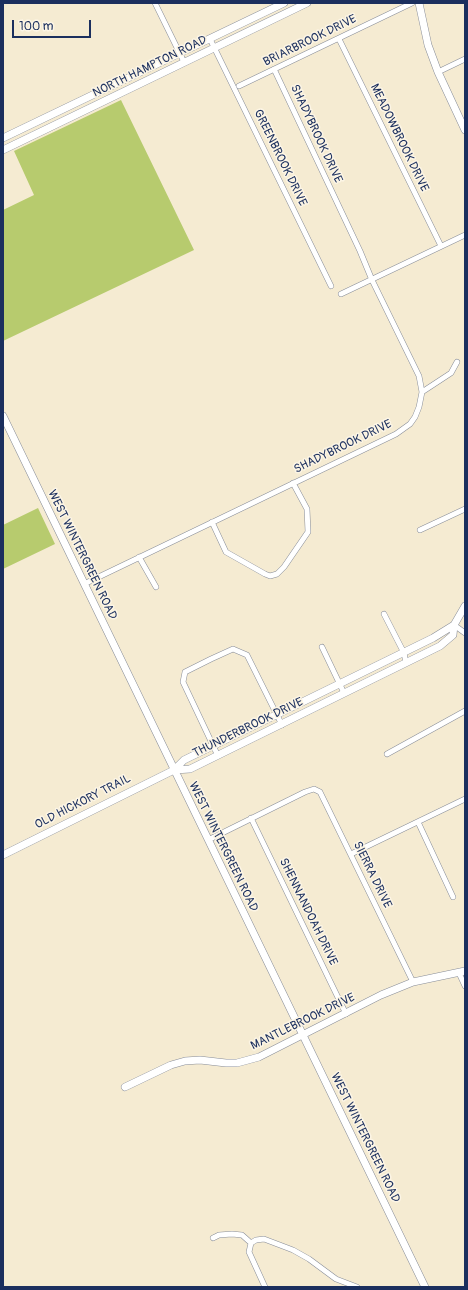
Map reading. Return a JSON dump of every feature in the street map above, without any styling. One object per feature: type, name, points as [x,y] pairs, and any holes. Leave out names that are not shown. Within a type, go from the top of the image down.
[{"type":"main road","name":"NORTH HAMPTON ROAD","points":[[6,137],[284,3]]},
{"type":"main road","name":"NORTH HAMPTON ROAD","points":[[3,150],[307,3]]},
{"type":"main road","points":[[420,3],[428,45],[438,72],[465,130]]},
{"type":"main road","points":[[6,137],[13,145]]},
{"type":"main road","name":"WEST WINTERGREEN ROAD","points":[[3,416],[425,1287]]},
{"type":"main road","name":"THUNDERBROOK DRIVE","points":[[174,770],[190,769],[218,756],[440,646],[453,635],[454,625],[465,606]]},
{"type":"main road","name":"THUNDERBROOK DRIVE","points":[[174,770],[184,760],[404,653],[454,625]]},
{"type":"main road","name":"OLD HICKORY TRAIL","points":[[3,855],[174,770]]},
{"type":"main road","name":"MANTLEBROOK DRIVE","points":[[126,1087],[171,1065],[185,1061],[200,1060],[237,1063],[259,1057],[381,995],[413,982],[462,972]]},
{"type":"street","points":[[155,3],[184,62]]},
{"type":"street","name":"BRIARBROOK DRIVE","points":[[240,86],[412,3]]},
{"type":"street","name":"GREENBROOK DRIVE","points":[[210,39],[331,286]]},
{"type":"street","name":"MEADOWBROOK DRIVE","points":[[339,39],[441,246]]},
{"type":"street","points":[[438,72],[465,59]]},
{"type":"street","name":"SHADYBROOK DRIVE","points":[[84,584],[396,434],[410,424],[417,412],[422,392],[418,376],[274,69]]},
{"type":"street","points":[[341,294],[465,235]]},
{"type":"street","points":[[422,392],[451,373],[457,362]]},
{"type":"street","points":[[212,522],[226,552],[265,574],[270,576],[277,574],[284,567],[308,532],[307,509],[293,483]]},
{"type":"street","points":[[420,530],[465,509]]},
{"type":"street","points":[[140,557],[156,587]]},
{"type":"street","points":[[384,614],[404,653],[406,663]]},
{"type":"street","points":[[454,625],[465,633]]},
{"type":"street","points":[[322,646],[344,693]]},
{"type":"street","points":[[218,756],[183,682],[185,672],[211,659],[233,649],[247,655],[282,725]]},
{"type":"street","points":[[387,754],[465,711]]},
{"type":"street","name":"SIERRA DRIVE","points":[[251,818],[305,792],[314,789],[320,792],[413,982]]},
{"type":"street","points":[[351,854],[465,799]]},
{"type":"street","points":[[208,840],[251,818]]},
{"type":"street","name":"SHENNANDOAH DRIVE","points":[[251,818],[346,1014]]},
{"type":"street","points":[[418,822],[453,897]]},
{"type":"street","points":[[462,972],[465,986]]},
{"type":"street","points":[[213,1238],[226,1234],[242,1235],[252,1243]]},
{"type":"street","points":[[265,1287],[249,1252],[252,1243],[256,1240],[264,1239],[309,1258],[336,1279],[357,1287]]},
{"type":"green space","points":[[121,100],[194,250],[3,341],[3,210],[34,195],[14,151]]},
{"type":"green space","points":[[38,508],[55,544],[3,569],[3,525]]}]
